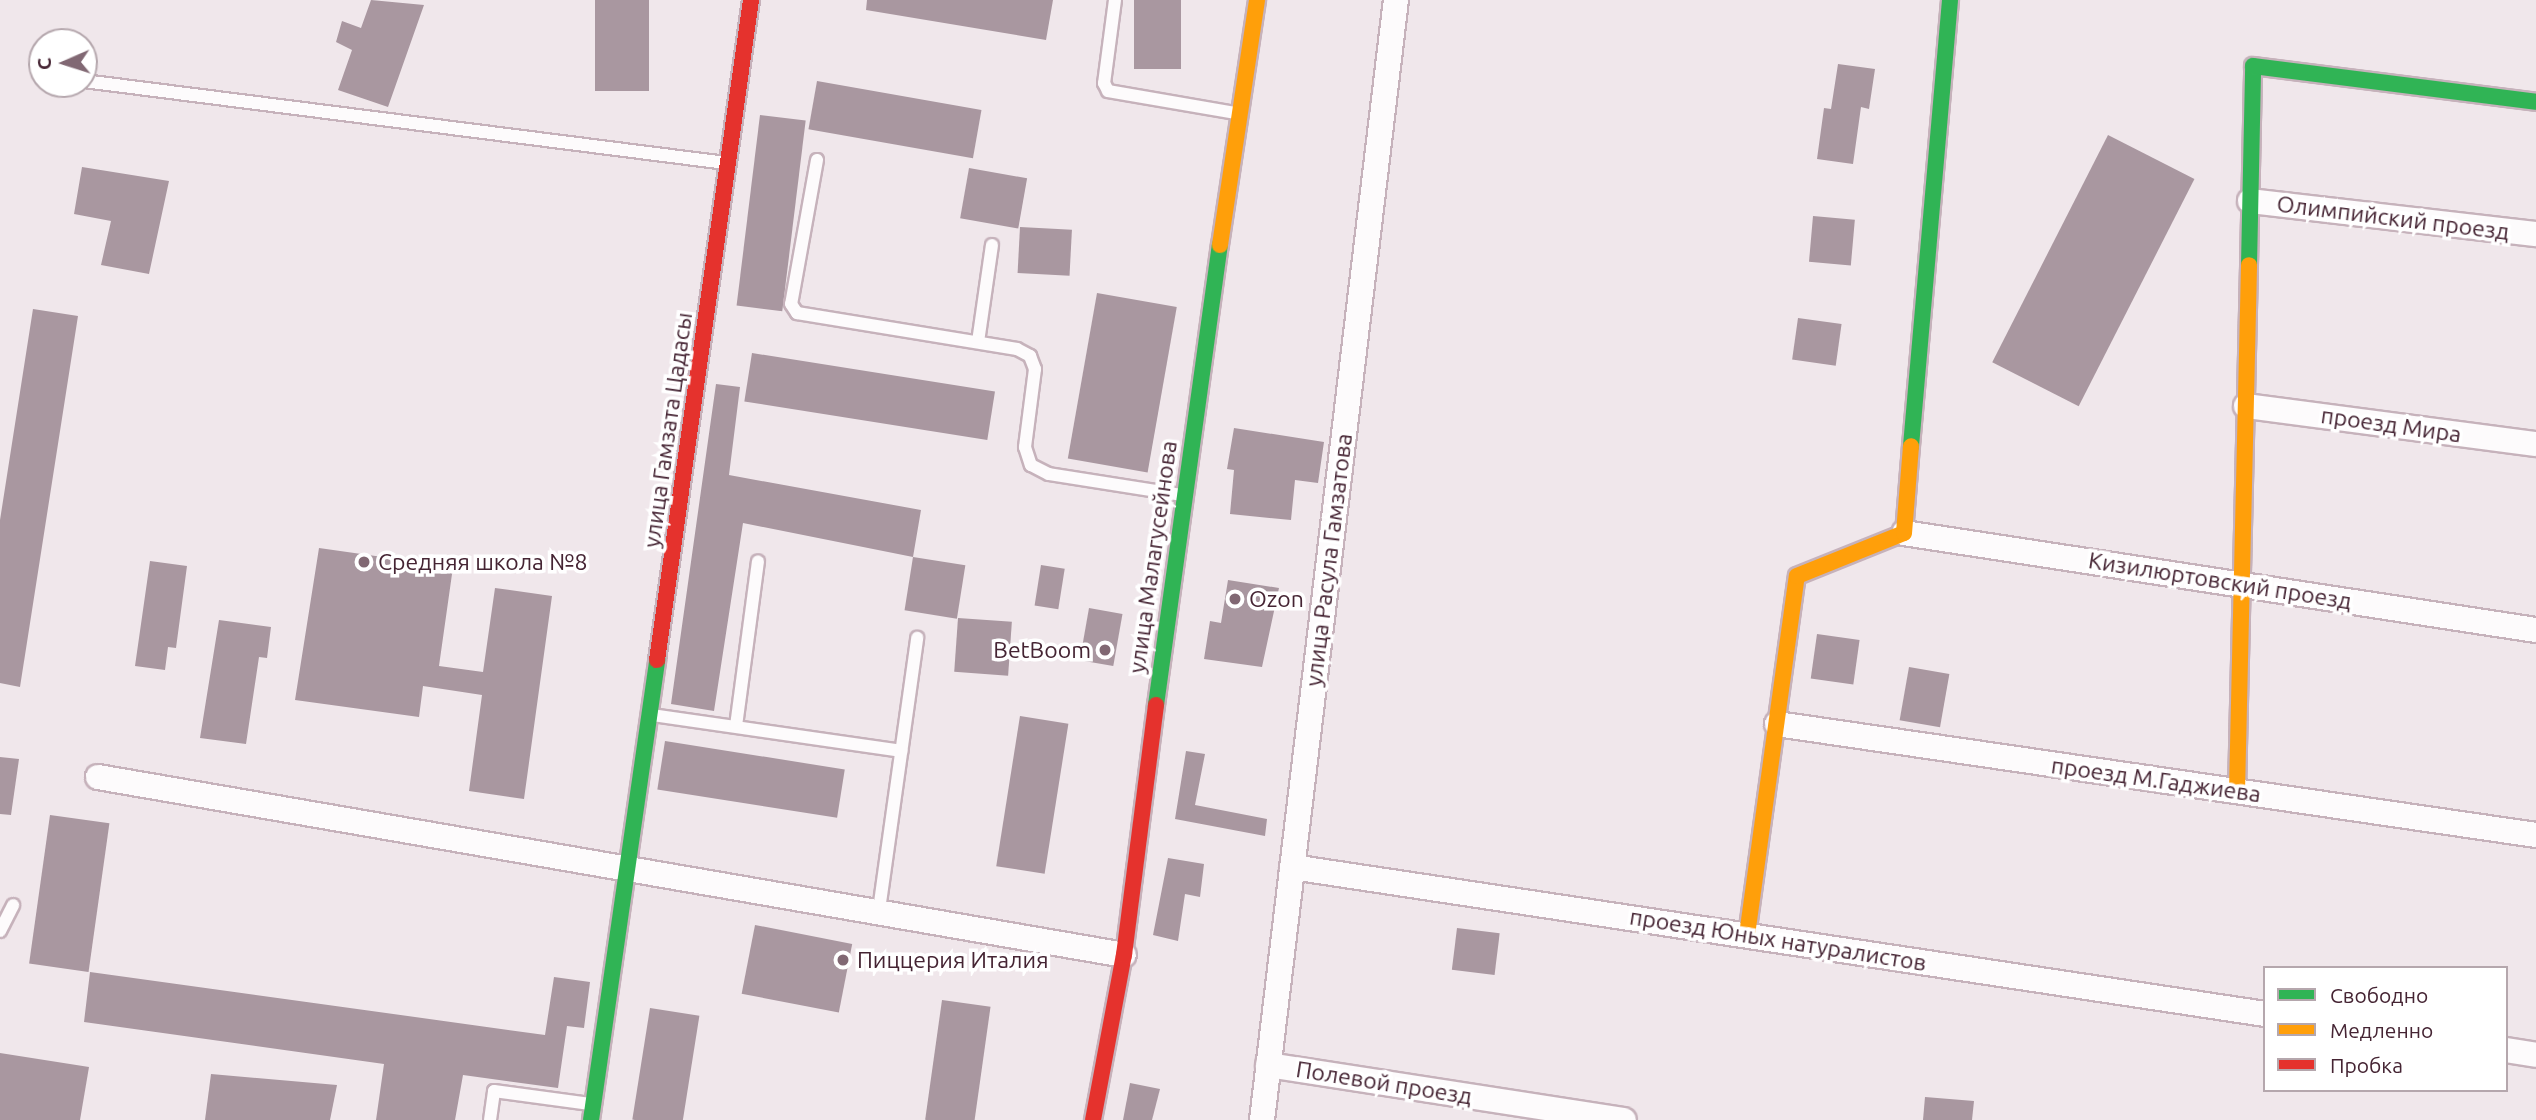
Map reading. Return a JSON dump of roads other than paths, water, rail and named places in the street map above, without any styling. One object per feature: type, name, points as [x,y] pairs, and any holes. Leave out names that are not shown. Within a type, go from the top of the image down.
[{"type":"street","name":"улица Гамзата Цадасы","points":[[592,1112],[730,164],[751,0]]},
{"type":"street","name":"улица Малагусейнова","points":[[1093,1120],[1124,955],[1183,495],[1257,0]]},
{"type":"street","name":"улица Расула Гамзатова","points":[[1262,1120],[1396,0]]},
{"type":"street","points":[[1747,936],[1797,576],[1905,533],[1950,0]]},
{"type":"street","points":[[2237,792],[2253,66],[2536,103]]},
{"type":"street","name":"Олимпийский проезд","points":[[2250,201],[2536,234]]},
{"type":"street","name":"проезд Мира","points":[[2246,406],[2536,444]]},
{"type":"street","name":"Кизилюртовский проезд","points":[[1905,533],[2536,630]]},
{"type":"street","name":"проезд М.Гаджиева","points":[[1777,724],[2536,835]]},
{"type":"street","points":[[98,777],[627,866],[1124,955]]},
{"type":"street","name":"проезд Юных натуралистов","points":[[1292,867],[2263,1014]]},
{"type":"street","points":[[2508,1050],[2536,1055]]},
{"type":"street","name":"Полевой проезд","points":[[1268,1065],[1624,1120]]},
{"type":"lane","points":[[1115,0],[1104,83],[1108,91],[1241,114]]},
{"type":"lane","points":[[98,83],[730,164]]},
{"type":"lane","points":[[817,160],[791,304],[797,313],[978,342],[1030,356],[1035,369],[1025,447],[1031,465],[1049,474],[1183,495]]},
{"type":"lane","points":[[978,342],[992,245]]},
{"type":"lane","points":[[736,726],[758,561]]},
{"type":"lane","points":[[879,910],[918,638]]},
{"type":"lane","points":[[649,715],[901,751]]},
{"type":"lane","points":[[0,931],[13,905]]},
{"type":"lane","points":[[490,1120],[494,1091],[592,1112]]},
{"type":"place","name":"Средняя школа №8","points":[[364,562]]},
{"type":"place","name":"Ozon","points":[[1235,599]]},
{"type":"place","name":"BetBoom","points":[[1105,650]]},
{"type":"place","name":"Пиццерия Италия","points":[[843,960]]}]
